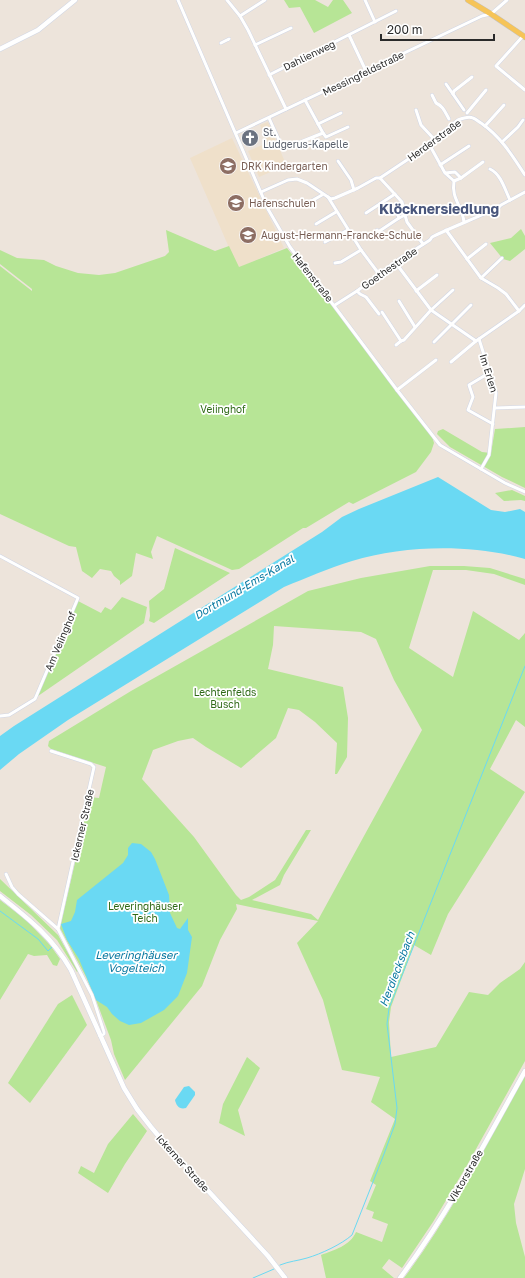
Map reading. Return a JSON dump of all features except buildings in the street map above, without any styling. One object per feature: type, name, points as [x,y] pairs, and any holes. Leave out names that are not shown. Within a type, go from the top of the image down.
[{"type":"main road","points":[[0,49],[38,30],[75,0]]},
{"type":"main road","points":[[468,0],[524,37]]},
{"type":"main road","name":"Ickerner Straße","points":[[0,896],[37,926],[62,954],[124,1088],[150,1127],[268,1256],[285,1278]]},
{"type":"main road","name":"Viktorstraße","points":[[400,1278],[427,1241],[525,1070]]},
{"type":"street","name":"Hafenstraße","points":[[178,0],[261,192],[272,216],[290,247],[440,445],[505,483],[525,492]]},
{"type":"street","points":[[227,0],[240,16],[286,110]]},
{"type":"street","points":[[240,16],[265,0]]},
{"type":"street","points":[[365,0],[375,22]]},
{"type":"street","points":[[491,14],[507,0]]},
{"type":"street","name":"Dahlienweg","points":[[269,75],[396,12]]},
{"type":"street","name":"Messingfeldstraße","points":[[236,133],[482,16],[491,14]]},
{"type":"street","points":[[255,45],[291,28]]},
{"type":"street","points":[[349,35],[366,71]]},
{"type":"street","points":[[524,37],[496,66],[525,90]]},
{"type":"street","points":[[221,43],[229,39]]},
{"type":"street","points":[[453,94],[454,91],[472,77]]},
{"type":"street","name":"Herderstraße","points":[[446,84],[464,110]]},
{"type":"street","points":[[467,113],[486,90]]},
{"type":"street","points":[[432,95],[436,103],[444,109],[449,119]]},
{"type":"street","points":[[305,100],[326,137],[348,127]]},
{"type":"street","points":[[485,126],[504,104]]},
{"type":"street","points":[[416,110],[421,125],[434,139]]},
{"type":"street","points":[[318,124],[341,113]]},
{"type":"street","points":[[269,118],[283,149],[323,133]]},
{"type":"street","name":"Herderstraße","points":[[328,197],[331,199],[335,198],[376,178],[380,178],[429,144],[458,120],[465,118],[473,118],[485,126],[502,142],[507,147],[525,175]]},
{"type":"street","points":[[502,142],[518,127],[523,120]]},
{"type":"street","points":[[429,144],[440,166],[454,181]]},
{"type":"street","points":[[440,166],[469,146]]},
{"type":"street","points":[[338,161],[351,180],[354,190]]},
{"type":"street","points":[[454,181],[461,178],[483,162]]},
{"type":"street","points":[[490,169],[495,171],[510,200]]},
{"type":"street","points":[[445,173],[456,172],[461,178]]},
{"type":"street","points":[[380,178],[402,202],[407,222],[423,244]]},
{"type":"street","points":[[261,192],[288,180],[297,179],[307,183],[322,195],[328,197],[361,250],[379,274]]},
{"type":"street","points":[[454,181],[453,192],[463,212],[464,222]]},
{"type":"street","name":"Goethestraße","points":[[335,306],[358,291],[395,262],[430,240],[432,237],[499,208],[501,205],[525,192]]},
{"type":"street","points":[[366,213],[395,194]]},
{"type":"street","points":[[308,203],[322,195]]},
{"type":"street","points":[[399,218],[397,212],[402,202]]},
{"type":"street","points":[[316,224],[336,212]]},
{"type":"street","points":[[377,230],[378,232],[405,215]]},
{"type":"street","points":[[325,242],[348,230]]},
{"type":"street","points":[[446,230],[482,278],[506,294],[519,311]]},
{"type":"street","points":[[467,259],[486,244]]},
{"type":"street","points":[[335,263],[341,262],[361,250]]},
{"type":"street","points":[[482,278],[502,258]]},
{"type":"street","points":[[395,262],[431,310],[478,340]]},
{"type":"street","points":[[416,291],[437,275]]},
{"type":"street","points":[[396,345],[404,340],[431,310],[453,290]]},
{"type":"street","name":"Goethestraße","points":[[358,291],[381,313],[401,341]]},
{"type":"street","points":[[399,301],[415,327]]},
{"type":"street","points":[[434,342],[471,305]]},
{"type":"street","points":[[451,362],[525,305]]},
{"type":"street","name":"Im Erlen","points":[[478,340],[496,393],[489,455],[481,469]]},
{"type":"street","points":[[397,390],[436,360]]},
{"type":"street","points":[[489,373],[469,385],[473,397],[468,410],[493,424]]},
{"type":"street","points":[[495,408],[525,407]]},
{"type":"street","name":"Am Veiinghof","points":[[0,556],[78,598],[35,699],[9,715],[0,716]]},
{"type":"street","name":"Ickerner Straße","points":[[51,750],[91,764],[94,767],[58,928]]},
{"type":"street","name":"Ickerner Straße","points":[[6,874],[12,887],[18,894],[58,928],[92,995],[104,1032],[104,1034],[100,1036]]},
{"type":"shaded area","points":[[268,122],[285,162],[279,165],[280,168],[259,177],[248,151],[267,143],[260,125]]},
{"type":"shaded area","name":"Hafenschulen","points":[[232,138],[284,248],[238,268],[190,158]]},
{"type":"green space","points":[[284,0],[315,0],[328,7],[333,0],[343,0],[352,13],[314,33],[300,7],[289,8]]},
{"type":"green space","points":[[521,229],[525,236],[525,249],[510,261],[503,259],[490,243],[511,238]]},
{"type":"green space","name":"Veiinghof","points":[[166,230],[215,251],[229,246],[239,267],[287,248],[431,433],[434,443],[431,452],[416,472],[353,504],[349,502],[306,528],[303,528],[239,569],[232,570],[157,536],[151,552],[153,559],[136,553],[132,576],[120,585],[120,581],[111,571],[100,569],[92,578],[82,571],[76,547],[69,546],[0,514],[0,266],[32,291],[32,289],[0,264],[0,250],[17,258],[44,260],[56,266],[78,273],[99,275],[115,273],[165,256],[169,252]]},
{"type":"green space","points":[[525,427],[525,488],[502,477],[450,447],[437,434],[438,431],[443,429],[482,452],[491,453],[495,429]]},
{"type":"green space","points":[[512,490],[525,496],[525,501],[504,501],[495,493]]},
{"type":"green space","points":[[175,548],[230,573],[154,623],[149,621],[149,601],[164,589]]},
{"type":"green space","points":[[430,566],[464,566],[490,568],[525,579],[525,585],[494,574],[466,570],[433,570],[409,648],[453,677],[473,611],[519,640],[525,633],[525,727],[516,720],[490,769],[525,792],[448,914],[431,955],[414,945],[391,1007],[389,1022],[391,1057],[436,1047],[469,992],[488,995],[500,983],[520,969],[525,962],[525,1061],[466,1167],[433,1222],[402,1268],[389,1259],[382,1268],[394,1278],[326,1278],[321,1255],[346,1244],[356,1232],[382,1242],[388,1224],[372,1218],[374,1212],[366,1209],[376,1185],[370,1181],[395,1119],[371,1102],[380,1077],[342,1070],[323,1000],[297,943],[318,921],[236,904],[237,909],[220,940],[202,986],[125,1080],[114,1054],[111,1040],[96,1000],[86,977],[60,928],[90,797],[99,798],[106,767],[51,749],[48,746],[49,741],[131,691],[308,591],[361,578]],"holes":[[[274,626],[361,632],[376,639],[394,680],[422,730],[318,920],[311,914],[252,900],[280,885],[284,875],[311,830],[306,830],[275,880],[249,897],[241,900],[194,837],[142,779],[153,750],[178,741],[193,738],[241,768],[276,738],[288,708],[299,710],[315,722],[337,743],[335,774],[337,774],[347,757],[348,718],[343,687],[268,669],[273,645]]]},
{"type":"green space","points":[[122,597],[147,607],[144,623],[38,696],[78,601],[101,613],[105,607],[111,610]]},
{"type":"green space","points":[[0,879],[58,935],[78,971],[77,972],[57,940],[31,915],[0,891]]},
{"type":"green space","points":[[0,900],[25,919],[50,945],[60,959],[57,966],[53,965],[47,955],[34,956],[28,954],[0,1000]]},
{"type":"green space","points":[[72,995],[87,1025],[30,1103],[8,1083],[58,1004]]},
{"type":"green space","points":[[247,1057],[260,1068],[238,1110],[245,1136],[219,1123],[223,1104]]},
{"type":"green space","points":[[525,1075],[525,1169],[514,1204],[516,1223],[525,1257],[525,1278],[404,1278],[453,1204]]},
{"type":"green space","points":[[133,1114],[147,1131],[108,1193],[78,1173],[81,1166],[94,1173],[108,1144]]},
{"type":"water","name":"Dortmund-Ems-Kanal","points":[[438,477],[491,510],[505,512],[520,509],[525,512],[525,559],[483,551],[438,548],[416,549],[372,556],[352,561],[284,587],[68,720],[19,754],[0,770],[0,736],[14,726],[322,532],[342,517]]},
{"type":"water","name":"Leveringhäuser Vogelteich","points":[[132,843],[141,844],[151,852],[169,895],[170,913],[177,928],[180,929],[188,918],[188,930],[192,937],[187,973],[178,996],[164,1010],[141,1023],[129,1025],[120,1021],[107,1007],[96,1000],[79,959],[67,940],[61,924],[71,921],[75,912],[77,900],[123,863],[128,855],[128,848]]},
{"type":"water","points":[[189,1086],[195,1092],[195,1095],[186,1108],[180,1108],[175,1100],[184,1087]]},
{"type":"waterway","name":"Herdiecksbach","points":[[280,1265],[319,1254],[352,1235],[395,1124],[397,1108],[387,1024],[389,1008],[525,666]]},
{"type":"waterway","points":[[0,911],[38,939],[48,951],[52,947]]},
{"type":"waterway","name":"Herdiecksbach","points":[[253,1278],[274,1269]]},
{"type":"place","name":"St. Ludgerus-Kapelle","points":[[250,138]]},
{"type":"place","name":"DRK Kindergarten","points":[[228,166]]},
{"type":"place","name":"Hafenschulen","points":[[236,203]]},
{"type":"place","name":"August-Hermann-Francke-Schule","points":[[248,235]]},
{"type":"district","name":"Klöcknersiedlung","points":[[439,209]]},
{"type":"park label","name":"Lechtenfelds Busch","points":[[225,698]]},
{"type":"park label","name":"Leveringhäuser Teich","points":[[145,912]]}]
